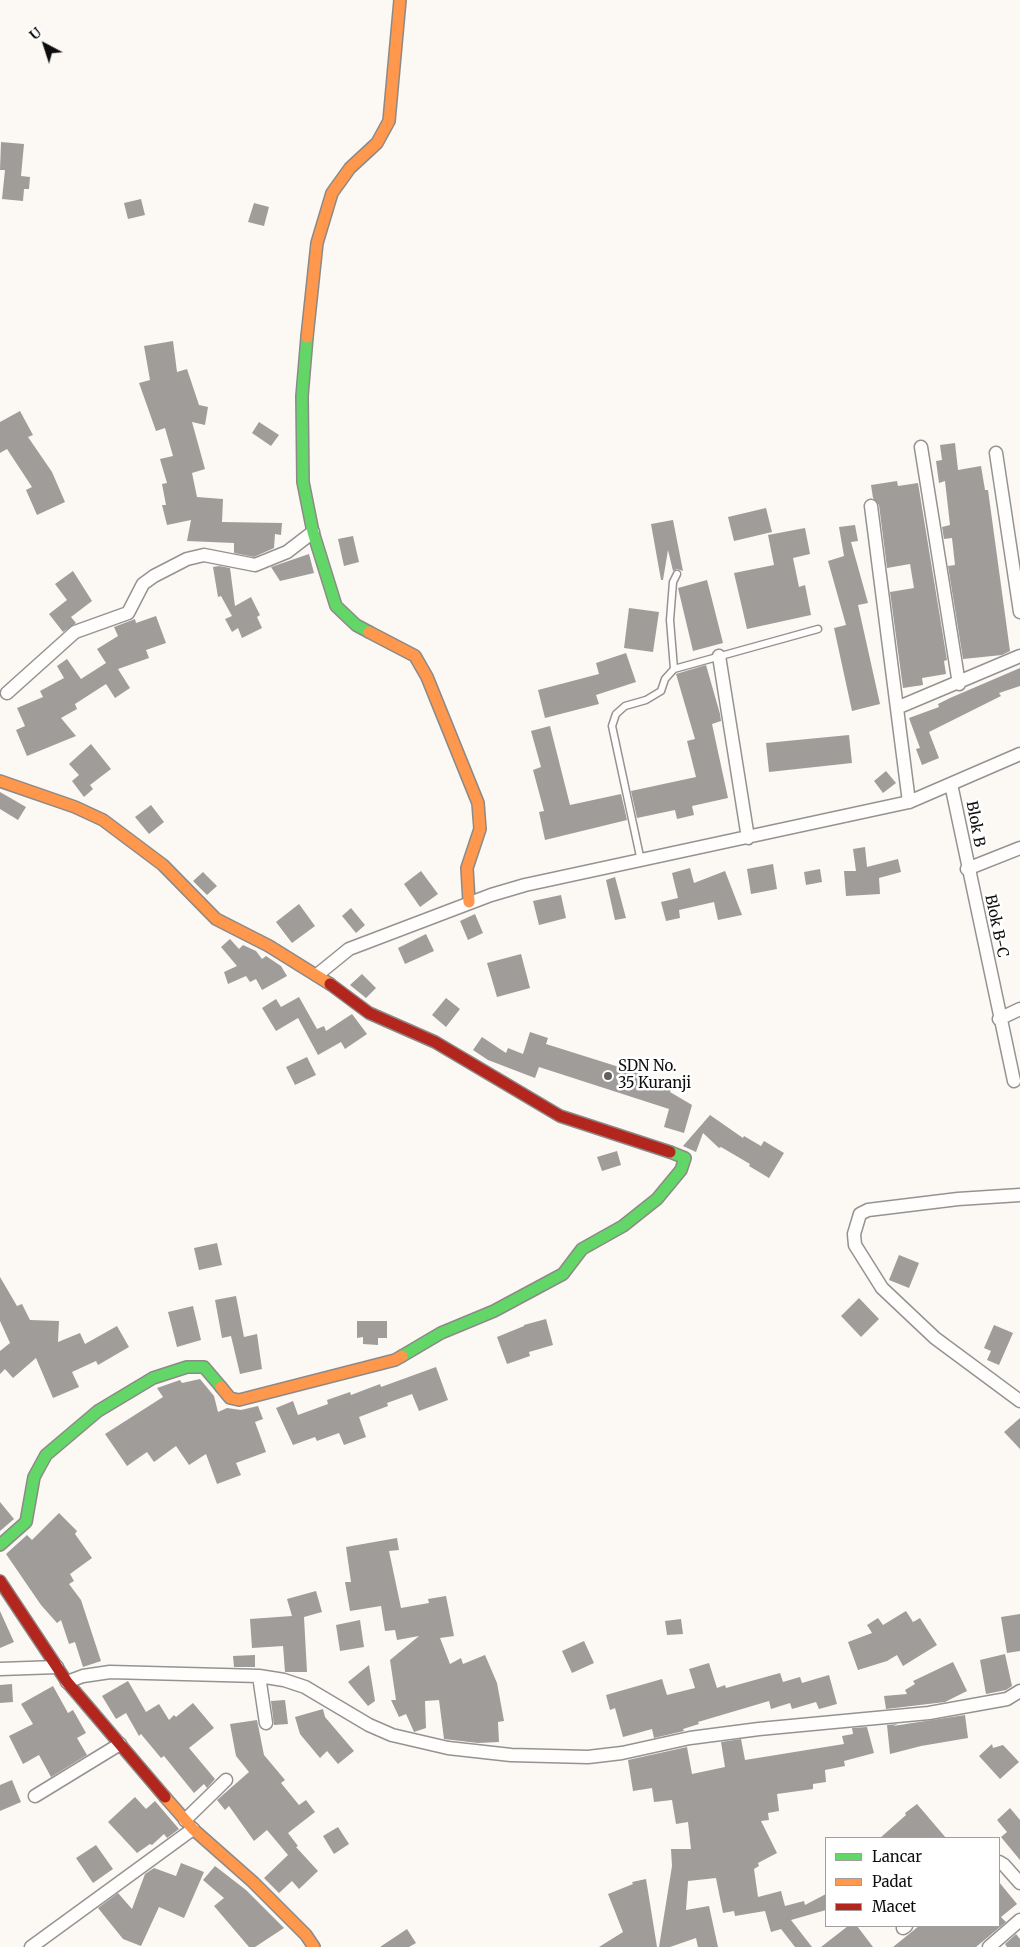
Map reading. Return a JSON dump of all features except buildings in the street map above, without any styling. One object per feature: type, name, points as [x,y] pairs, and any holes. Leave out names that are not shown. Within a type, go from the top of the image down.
[{"type":"street","points":[[400,0],[389,121],[377,143],[350,168],[332,192],[317,243],[311,286],[302,396],[303,482],[313,532],[336,606],[356,625],[415,656],[447,726],[466,777],[478,802],[480,829],[467,868],[469,902]]},
{"type":"street","points":[[921,447],[959,684]]},
{"type":"street","points":[[996,453],[1020,612]]},
{"type":"street","points":[[871,506],[909,802]]},
{"type":"street","points":[[7,693],[75,632],[128,613],[143,584],[154,576],[187,559],[204,554],[255,565],[287,552],[313,532]]},
{"type":"street","points":[[719,656],[748,838]]},
{"type":"street","points":[[898,707],[959,684],[1020,656]]},
{"type":"street","points":[[318,976],[334,959],[349,949],[371,942],[469,902],[526,886],[909,802],[1020,754]]},
{"type":"street","points":[[0,780],[75,807],[103,820],[163,866],[216,918],[269,946],[318,976],[369,1013],[435,1042],[560,1116],[684,1156],[681,1170],[657,1199],[623,1226],[582,1249],[563,1274],[494,1311],[441,1333],[394,1360],[239,1400],[230,1398],[204,1368],[186,1367],[153,1378],[98,1412],[46,1455],[34,1477],[26,1522],[0,1545]]},
{"type":"street","name":"Blok B","points":[[951,784],[967,869]]},
{"type":"street","points":[[967,869],[1020,848]]},
{"type":"street","name":"Blok B-C","points":[[967,869],[999,1019]]},
{"type":"street","points":[[1014,1081],[999,1019],[1020,1010]]},
{"type":"street","points":[[1020,1195],[958,1199],[868,1210],[860,1214],[854,1234],[855,1246],[882,1288],[934,1338],[1020,1401]]},
{"type":"street","points":[[0,1582],[67,1682],[120,1744],[189,1824],[253,1882],[306,1935],[314,1947]]},
{"type":"street","points":[[0,1669],[57,1667]]},
{"type":"street","points":[[67,1682],[83,1676],[110,1672],[259,1676],[284,1680],[305,1687],[369,1726],[392,1735],[448,1748],[511,1755],[588,1758],[622,1753],[700,1736],[929,1713],[1007,1699],[1020,1691]]},
{"type":"street","points":[[259,1676],[266,1723]]},
{"type":"street","points":[[35,1796],[120,1744]]},
{"type":"street","points":[[31,1947],[189,1824],[226,1780]]},
{"type":"street","points":[[1000,1863],[1020,1883]]},
{"type":"street","points":[[989,1947],[1020,1920]]},
{"type":"lane","points":[[674,669],[670,620],[673,582],[677,574]]},
{"type":"lane","points":[[641,862],[612,726],[616,714],[625,706],[646,700],[661,691],[665,679],[674,669],[818,629]]},
{"type":"traffic: fast","points":[[307,337],[302,396],[303,482],[313,532],[336,606],[356,625],[369,632]]},
{"type":"traffic: fast","points":[[402,1356],[441,1333],[494,1311],[563,1274],[582,1249],[623,1226],[657,1199],[681,1170],[685,1158],[670,1152]]},
{"type":"traffic: fast","points":[[0,1545],[26,1522],[34,1477],[46,1455],[98,1411],[153,1378],[187,1367],[204,1367],[221,1387]]},
{"type":"traffic: slow","points":[[307,337],[317,243],[332,193],[350,168],[377,143],[389,121],[400,0]]},
{"type":"traffic: slow","points":[[369,632],[415,656],[427,677],[478,803],[480,829],[467,868],[469,902]]},
{"type":"traffic: slow","points":[[0,781],[75,807],[103,820],[163,865],[216,919],[269,946],[330,984]]},
{"type":"traffic: slow","points":[[221,1387],[230,1398],[239,1400],[395,1360],[402,1356]]},
{"type":"traffic: slow","points":[[165,1797],[193,1829],[253,1882],[306,1935],[314,1947]]},
{"type":"traffic: jam","points":[[330,984],[369,1013],[435,1042],[560,1116],[670,1152]]},
{"type":"traffic: jam","points":[[0,1581],[67,1682],[165,1797]]},
{"type":"place","name":"SDN No. 35 Kuranji","points":[[608,1076]]}]
